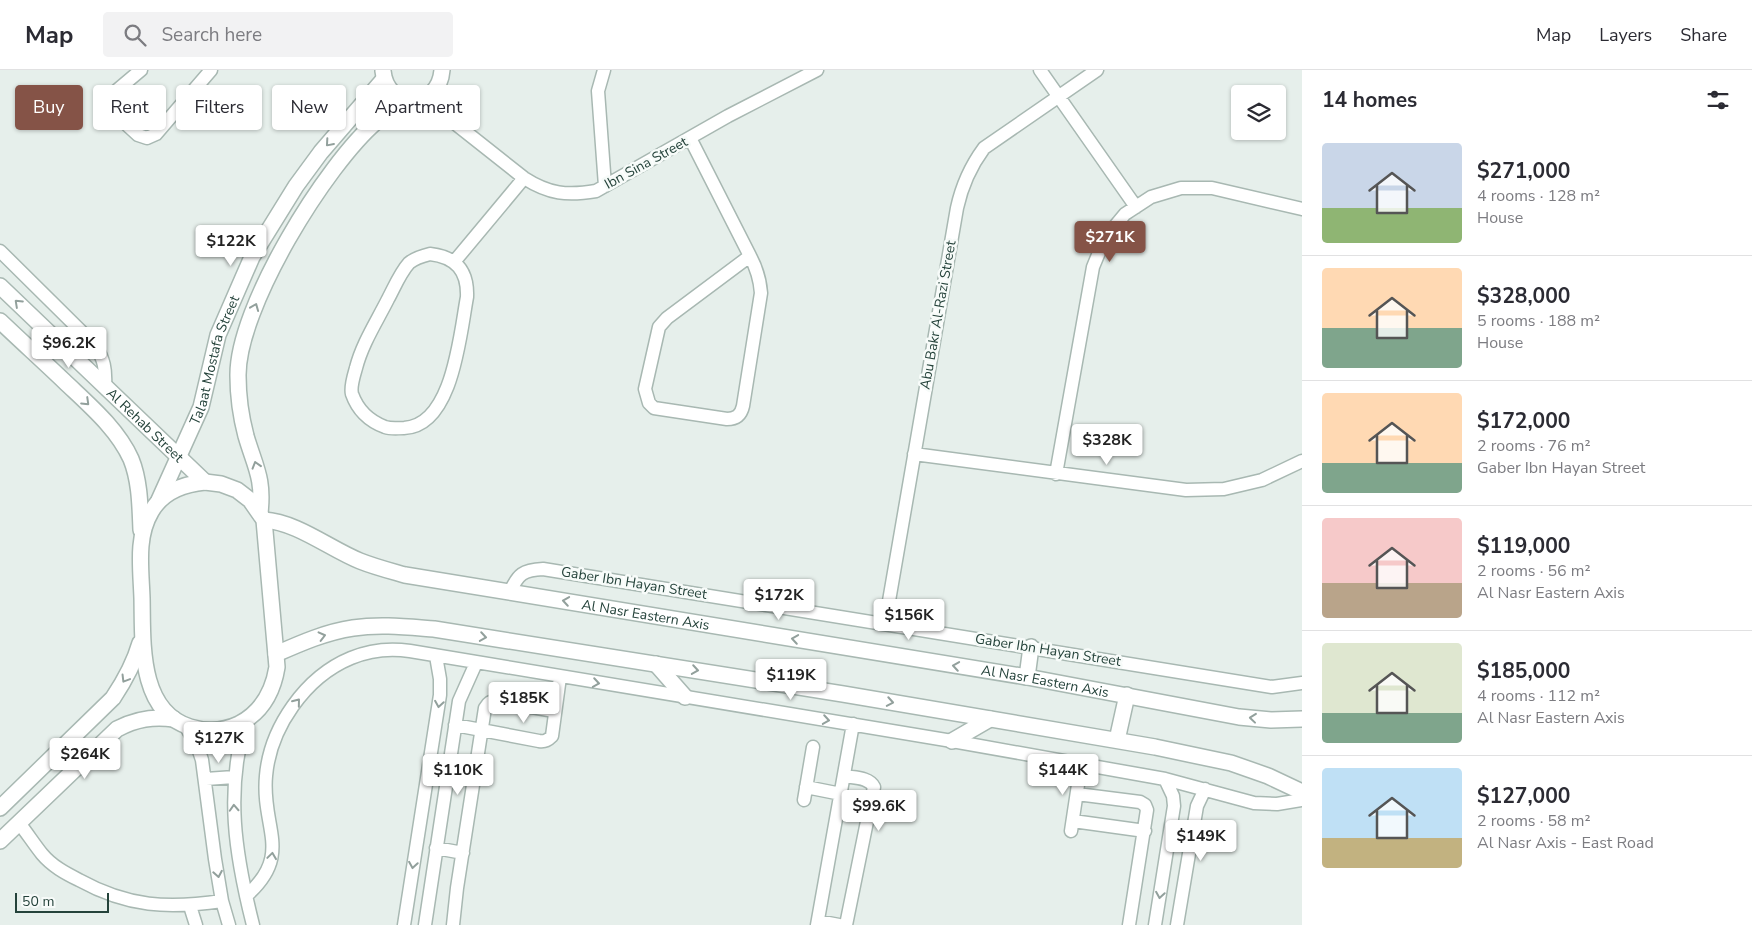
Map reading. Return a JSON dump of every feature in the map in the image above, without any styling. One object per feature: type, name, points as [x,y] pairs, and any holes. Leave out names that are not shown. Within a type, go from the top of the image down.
[{"type":"street","points":[[141,70],[116,91],[113,108],[114,113],[138,135],[147,138],[156,134],[211,70]]},
{"type":"street","points":[[439,85],[442,70]]},
{"type":"street","points":[[604,70],[600,77],[598,90],[605,186]]},
{"type":"street","name":"Ibn Sina Street","points":[[463,130],[524,178],[537,186],[556,193],[576,195],[596,191],[728,116],[817,70]]},
{"type":"street","points":[[1040,70],[1136,207]]},
{"type":"street","name":"Abu Bakr Al-Razi Street","points":[[885,624],[962,186],[971,166],[984,148],[1097,70]]},
{"type":"street","name":"Talaat Mostafa Street","points":[[141,547],[143,529],[193,428],[201,407],[218,336],[252,257],[296,186],[383,74]]},
{"type":"street","name":"Talaat Mostafa Street","points":[[246,720],[260,707],[271,692],[276,673],[276,654],[262,517],[260,476],[246,436],[241,413],[238,376],[241,348],[245,332],[276,261],[316,195],[339,164],[369,130]]},
{"type":"street","points":[[690,138],[750,256],[756,268],[760,280],[761,293],[744,406],[740,414],[732,419],[727,419],[654,408],[649,403],[645,389],[659,327],[667,318],[750,256]]},
{"type":"street","points":[[454,262],[524,178]]},
{"type":"street","points":[[1056,474],[1094,268],[1105,238],[1125,214],[1151,197],[1180,188],[1212,188],[1302,209]]},
{"type":"street","points":[[0,251],[95,345],[103,358],[106,371],[105,386]]},
{"type":"street","points":[[430,254],[441,255],[454,262],[464,276],[468,286],[450,384],[438,405],[422,423],[409,428],[390,429],[372,422],[359,409],[351,392],[356,367],[365,344],[402,274],[410,263],[419,257],[430,254]]},
{"type":"street","name":"Al Rehab Street","points":[[0,286],[205,482]]},
{"type":"street","name":"Al Rehab Street","points":[[0,321],[110,428],[130,458],[137,478],[141,547]]},
{"type":"street","points":[[71,388],[89,370]]},
{"type":"street","points":[[914,454],[1186,490],[1224,489],[1262,480],[1302,460]]},
{"type":"street","points":[[159,500],[178,488],[191,483],[222,484],[237,490],[250,500],[262,517]]},
{"type":"street","name":"Al Nasr Eastern Axis","points":[[262,517],[288,526],[361,562],[405,575],[1027,677],[1238,717],[1271,720],[1302,719]]},
{"type":"street","points":[[141,547],[144,666],[154,695],[163,708],[180,722],[198,748],[206,779],[222,901],[229,925]]},
{"type":"street","name":"Gaber Ibn Hayan Street","points":[[510,592],[516,578],[528,570],[543,569],[1272,687],[1302,683]]},
{"type":"street","points":[[276,654],[314,638],[345,630],[393,626],[434,629],[1117,740],[1231,763],[1268,776],[1302,792]]},
{"type":"street","points":[[0,808],[113,698],[130,671],[142,634]]},
{"type":"street","points":[[1027,677],[1031,647]]},
{"type":"street","points":[[246,896],[264,879],[271,864],[273,847],[265,801],[268,763],[273,744],[282,724],[298,699],[329,670],[339,663],[374,651],[398,650],[952,741],[1165,779],[1254,803],[1277,804],[1302,800]]},
{"type":"street","points":[[404,925],[440,695],[440,678],[436,656]]},
{"type":"street","points":[[425,925],[461,694],[476,663]]},
{"type":"street","points":[[656,664],[685,697]]},
{"type":"street","points":[[455,725],[544,742],[552,736],[560,677]]},
{"type":"street","points":[[1117,740],[1127,695]]},
{"type":"street","points":[[453,925],[485,708],[492,701],[554,711]]},
{"type":"street","points":[[0,841],[117,729],[130,722],[160,717],[210,730],[235,726],[246,720]]},
{"type":"street","points":[[952,741],[990,719]]},
{"type":"street","points":[[246,720],[237,755],[234,777],[234,813],[241,871],[253,925]]},
{"type":"street","points":[[839,925],[818,923],[853,724]]},
{"type":"street","points":[[804,800],[813,747]]},
{"type":"street","points":[[1082,765],[1072,826],[1145,831]]},
{"type":"street","points":[[844,776],[868,780],[874,787],[846,925]]},
{"type":"street","points":[[206,779],[234,777]]},
{"type":"street","points":[[1155,925],[1174,806],[1174,796],[1165,779]]},
{"type":"street","points":[[21,787],[37,806]]},
{"type":"street","points":[[806,787],[841,794]]},
{"type":"street","points":[[1177,925],[1197,806],[1205,790]]},
{"type":"street","points":[[1077,794],[1140,802],[1145,805],[1147,810],[1129,925]]},
{"type":"street","points":[[20,823],[42,855],[60,870],[96,890],[126,900],[150,904],[190,906],[222,901]]},
{"type":"street","points":[[436,848],[463,853]]},
{"type":"street","points":[[190,906],[196,925]]}]
